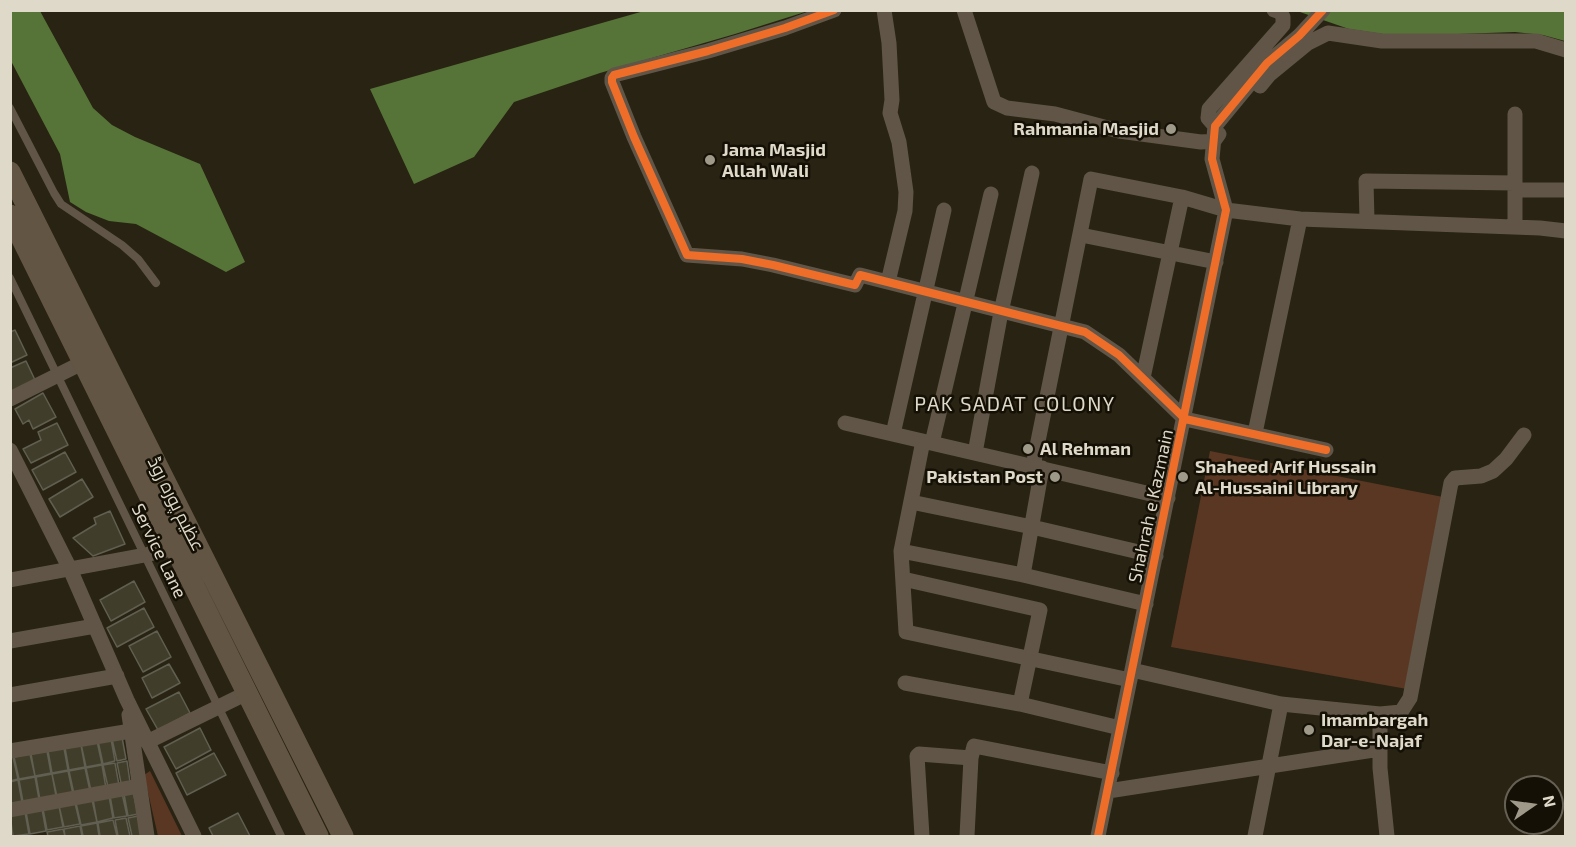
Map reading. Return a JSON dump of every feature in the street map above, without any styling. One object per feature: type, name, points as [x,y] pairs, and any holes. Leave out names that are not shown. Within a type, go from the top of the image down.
[{"type":"main road","name":"عظیم پورہ روڈ","points":[[10,172],[186,545],[247,693],[318,837]]},
{"type":"main road","name":"عظیم پورہ روڈ","points":[[10,215],[84,362],[186,545],[343,837]]},
{"type":"street","points":[[834,10],[708,51],[614,75],[612,82],[687,255],[742,259],[855,285],[860,275],[1085,332],[1119,355],[1185,418],[1326,450]]},
{"type":"street","points":[[884,10],[889,44],[892,100],[890,113],[899,142],[906,192],[905,211],[888,282]]},
{"type":"street","points":[[964,10],[994,102],[1007,108],[1055,114],[1119,131],[1202,142],[1214,134],[1269,75],[1308,43],[1328,33],[1382,41],[1536,41],[1566,50]]},
{"type":"street","name":"Shahrah e Kazmain","points":[[1098,837],[1226,210],[1212,159],[1214,134],[1208,118],[1209,109],[1283,25],[1280,12],[1274,10]]},
{"type":"street","points":[[1214,134],[1267,63],[1299,36],[1323,10]]},
{"type":"street","points":[[1515,114],[1515,227]]},
{"type":"street","points":[[975,453],[1001,312],[1032,173]]},
{"type":"street","points":[[1023,574],[1032,527],[1037,467],[1060,327],[1091,179],[1182,197],[1226,210],[1300,219],[1367,220],[1566,231]]},
{"type":"street","points":[[1367,220],[1366,181],[1566,190]]},
{"type":"street","points":[[991,194],[911,502],[901,551],[906,632],[1281,704],[1380,714],[1401,712],[1410,698],[1447,501],[1453,480],[1481,476],[1493,471],[1506,459],[1524,435]]},
{"type":"street","points":[[1143,378],[1182,197]]},
{"type":"street","points":[[893,434],[944,210]]},
{"type":"street","points":[[1255,433],[1300,219]]},
{"type":"street","points":[[1081,235],[1216,262]]},
{"type":"street","points":[[10,399],[84,362]]},
{"type":"street","points":[[845,423],[1168,498]]},
{"type":"street","points":[[10,450],[70,569],[127,700],[194,837]]},
{"type":"street","points":[[911,502],[1156,556]]},
{"type":"street","points":[[10,580],[145,555],[186,545]]},
{"type":"street","points":[[901,551],[1023,574],[1146,604]]},
{"type":"street","points":[[903,579],[1040,609],[1020,704]]},
{"type":"street","points":[[10,642],[95,626]]},
{"type":"street","points":[[10,695],[117,676]]},
{"type":"street","points":[[905,683],[1020,704],[1120,728]]},
{"type":"street","points":[[147,742],[247,693]]},
{"type":"street","points":[[127,700],[147,837]]},
{"type":"street","points":[[1255,837],[1281,704]]},
{"type":"street","points":[[1380,714],[1380,768],[1387,837]]},
{"type":"street","points":[[10,751],[132,731]]},
{"type":"street","points":[[967,837],[971,758],[974,746],[1112,773]]},
{"type":"street","points":[[1108,791],[1380,749]]},
{"type":"street","points":[[922,837],[918,754],[971,758]]},
{"type":"street","points":[[10,810],[140,786]]},
{"type":"lane","points":[[10,108],[61,204],[122,245],[138,259],[156,283]]},
{"type":"lane","name":"Service Lane","points":[[10,278],[281,837]]},
{"type":"shaded area","points":[[10,11],[40,11],[93,108],[112,125],[200,164],[245,262],[226,272],[136,224],[109,221],[86,212],[70,202],[60,154],[11,61]]},
{"type":"shaded area","points":[[644,11],[808,11],[600,73],[514,102],[474,157],[414,184],[370,89]]},
{"type":"shaded area","points":[[1297,11],[1565,11],[1565,41],[1543,35],[1515,32],[1383,34],[1349,29]]},
{"type":"shaded area","points":[[1210,451],[1443,497],[1407,689],[1171,647]]},
{"type":"shaded area","points":[[150,771],[182,836],[158,836],[144,775]]},
{"type":"building","points":[[15,330],[27,355],[10,363],[10,332]]},
{"type":"building","points":[[26,361],[36,382],[10,394],[10,368]]},
{"type":"building","points":[[43,393],[56,417],[33,429],[29,420],[23,424],[15,409]]},
{"type":"building","points":[[57,423],[68,445],[31,463],[23,449],[41,440],[38,432]]},
{"type":"building","points":[[65,452],[76,472],[43,490],[32,470]]},
{"type":"building","points":[[82,479],[93,497],[60,517],[49,499]]},
{"type":"building","points":[[110,511],[125,544],[93,556],[73,538],[96,524],[94,518]]},
{"type":"building","points":[[134,581],[145,602],[111,621],[100,600]]},
{"type":"building","points":[[144,608],[154,627],[117,647],[107,628]]},
{"type":"building","points":[[157,631],[171,657],[143,672],[129,646]]},
{"type":"building","points":[[169,664],[180,683],[152,698],[142,678]]},
{"type":"building","points":[[179,692],[190,713],[158,730],[146,709]]},
{"type":"building","points":[[200,728],[211,750],[176,769],[164,747]]},
{"type":"building","points":[[122,737],[126,759],[117,761],[112,739]]},
{"type":"building","points":[[111,739],[115,761],[103,764],[98,741]]},
{"type":"building","points":[[97,741],[102,764],[86,767],[81,744]]},
{"type":"building","points":[[81,745],[85,767],[69,770],[65,748]]},
{"type":"building","points":[[64,748],[68,770],[52,773],[48,751]]},
{"type":"building","points":[[47,751],[51,773],[35,776],[31,754]]},
{"type":"building","points":[[214,753],[226,775],[187,795],[176,773]]},
{"type":"building","points":[[30,754],[35,776],[19,779],[14,757]]},
{"type":"building","points":[[10,757],[13,757],[18,779],[10,781]]},
{"type":"building","points":[[127,761],[130,782],[121,783],[117,763]]},
{"type":"building","points":[[115,763],[119,785],[108,787],[103,765]]},
{"type":"building","points":[[102,765],[106,788],[91,791],[86,768]]},
{"type":"building","points":[[85,768],[90,791],[74,794],[69,771]]},
{"type":"building","points":[[68,771],[73,794],[57,797],[52,774]]},
{"type":"building","points":[[52,774],[56,796],[40,800],[36,777]]},
{"type":"building","points":[[35,777],[39,799],[23,802],[19,780]]},
{"type":"building","points":[[18,780],[22,802],[10,804],[10,782]]},
{"type":"building","points":[[133,792],[138,814],[128,816],[124,794]]},
{"type":"building","points":[[122,793],[127,816],[114,818],[110,796]]},
{"type":"building","points":[[109,796],[113,818],[97,822],[93,799]]},
{"type":"building","points":[[92,800],[97,822],[81,825],[76,803]]},
{"type":"building","points":[[75,803],[80,824],[64,827],[59,806]]},
{"type":"building","points":[[59,806],[63,827],[47,830],[43,809]]},
{"type":"building","points":[[42,809],[46,831],[30,834],[26,812]]},
{"type":"building","points":[[25,812],[29,834],[13,836],[10,815]]},
{"type":"building","points":[[238,813],[250,836],[213,836],[209,828]]},
{"type":"building","points":[[138,816],[142,836],[132,836],[128,818]]},
{"type":"building","points":[[126,818],[130,836],[118,836],[115,820]]},
{"type":"building","points":[[113,820],[117,836],[100,836],[98,823]]},
{"type":"building","points":[[97,823],[99,836],[83,836],[81,826]]},
{"type":"building","points":[[80,826],[82,836],[65,836],[64,829]]},
{"type":"building","points":[[63,829],[65,836],[48,836],[47,832]]},
{"type":"cycle path","points":[[834,10],[785,28],[614,75],[612,78],[634,137],[687,255],[742,259],[855,285],[860,275],[1085,332],[1119,355],[1185,419],[1326,450]]},
{"type":"cycle path","points":[[1098,836],[1226,210],[1212,159],[1215,126],[1267,63],[1299,36],[1323,10]]},
{"type":"place","name":"Rahmania Masjid","points":[[1171,129]]},
{"type":"place","name":"Jama Masjid Allah Wali","points":[[710,160]]},
{"type":"place","name":"Al Rehman","points":[[1028,449]]},
{"type":"place","name":"Pakistan Post","points":[[1055,477]]},
{"type":"place","name":"Shaheed Arif Hussain Al-Hussaini Library","points":[[1183,477]]},
{"type":"place","name":"Imambargah Dar-e-Najaf","points":[[1309,730]]},
{"type":"district","name":"PAK SADAT COLONY","points":[[1015,404]]}]
